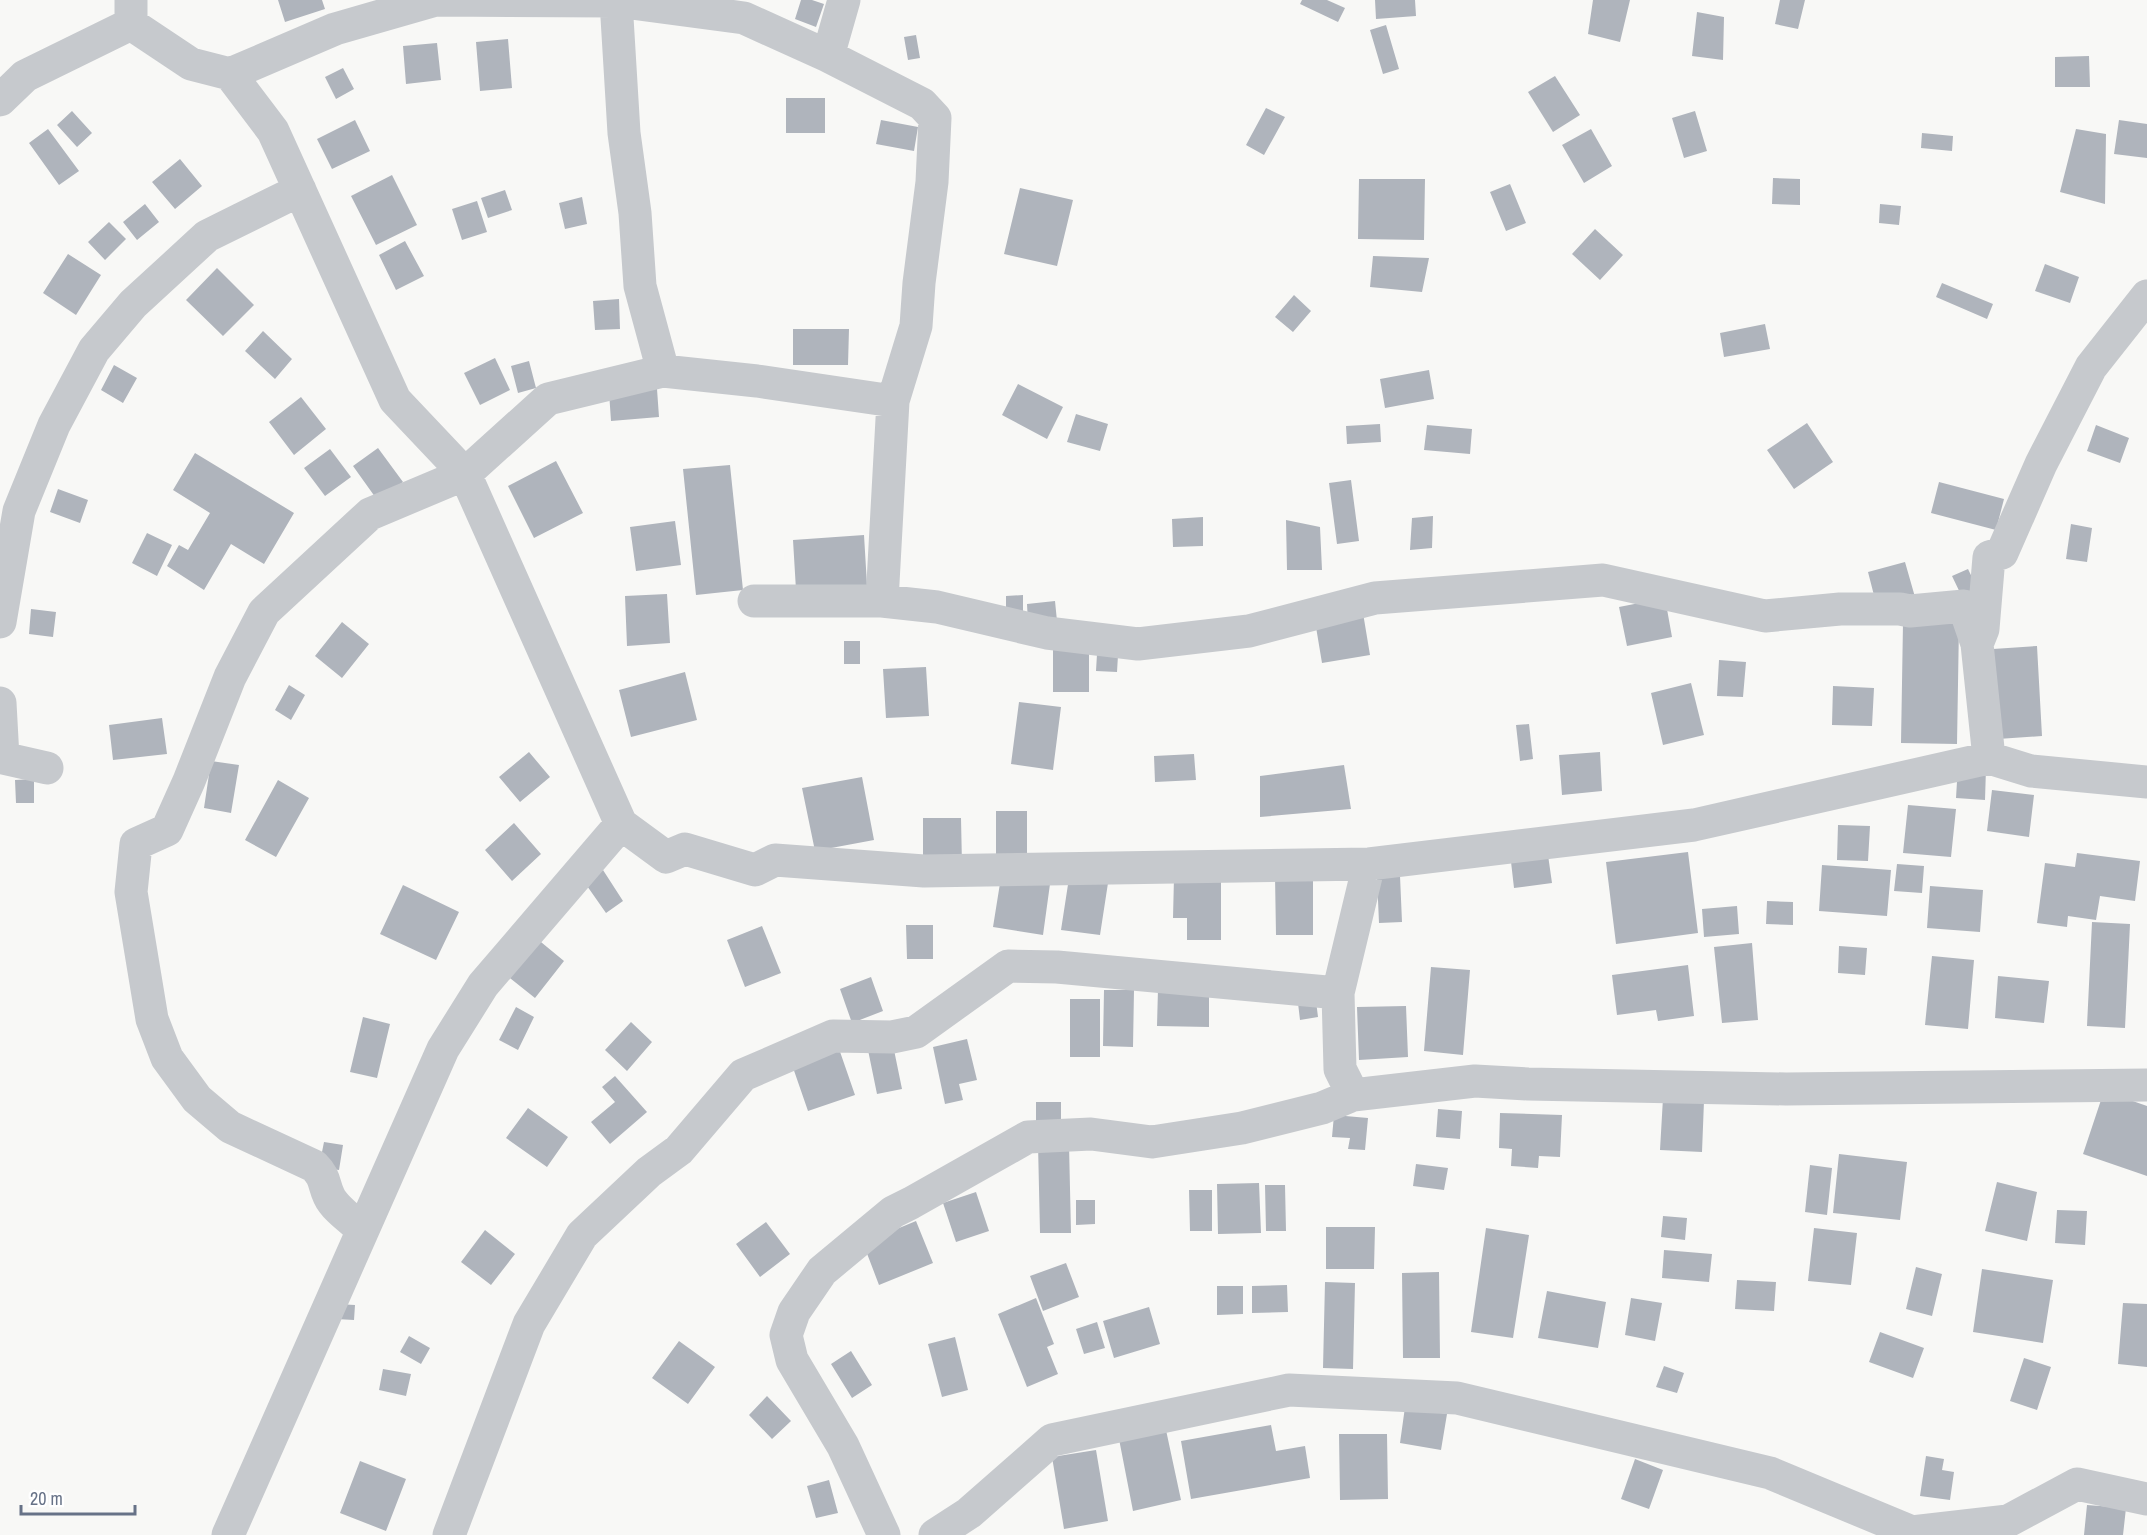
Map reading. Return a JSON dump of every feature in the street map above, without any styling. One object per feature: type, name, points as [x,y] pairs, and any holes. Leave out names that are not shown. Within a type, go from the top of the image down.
[{"type":"street","points":[[0,100],[25,76],[131,12],[191,64],[230,74],[335,30],[436,0],[616,1],[744,18],[828,56],[922,104],[935,118],[932,182],[919,283],[916,327],[893,401],[882,601]]},
{"type":"street","points":[[828,56],[844,0]]},
{"type":"street","points":[[616,1],[624,134],[635,213],[640,286],[663,371]]},
{"type":"street","points":[[230,74],[273,131],[395,400],[465,474],[621,824],[666,857],[685,849],[755,870],[775,860],[924,871],[1369,864],[1694,825],[1989,758],[2031,771],[2147,782]]},
{"type":"street","points":[[0,622],[9,507],[94,350],[133,304],[207,236],[300,190]]},
{"type":"street","points":[[1977,644],[1983,629],[1989,557],[2002,553],[2041,464],[2091,367],[2147,296]]},
{"type":"street","points":[[363,1230],[329,1196],[323,1175],[314,1166],[230,1127],[197,1099],[167,1059],[152,1019],[131,892],[136,844],[167,830],[230,677],[264,612],[370,514],[465,474],[548,399],[663,371],[757,381],[893,401]]},
{"type":"street","points":[[754,601],[882,601],[937,607],[1047,633],[1138,644],[1249,631],[1375,598],[1603,580],[1765,616],[1840,609],[1910,611],[1964,606],[1977,644],[1989,758]]},
{"type":"street","points":[[0,704],[3,758],[47,768]]},
{"type":"street","points":[[228,1535],[443,1049],[477,994],[621,824]]},
{"type":"street","points":[[1353,1095],[1340,1069],[1338,993],[1369,864]]},
{"type":"street","points":[[449,1535],[529,1324],[582,1235],[649,1172],[678,1150],[743,1075],[833,1036],[892,1037],[916,1032],[1008,966],[1057,967],[1338,993]]},
{"type":"street","points":[[884,1535],[843,1446],[792,1360],[786,1335],[794,1312],[822,1271],[892,1212],[1028,1137],[1091,1134],[1152,1142],[1242,1128],[1322,1108],[1353,1095],[1475,1081],[1786,1089],[2147,1085]]},
{"type":"street","points":[[935,1535],[969,1513],[1052,1440],[1289,1390],[1457,1398],[1770,1473],[1912,1532],[2008,1521],[2077,1484],[2147,1499]]},
{"type":"building","points":[[278,0],[322,0],[325,9],[285,22]]},
{"type":"building","points":[[801,0],[812,0],[824,4],[816,27],[795,19]]},
{"type":"building","points":[[1302,0],[1327,0],[1345,8],[1338,22],[1300,4]]},
{"type":"building","points":[[1375,0],[1415,0],[1416,16],[1376,19]]},
{"type":"building","points":[[1593,0],[1630,0],[1620,42],[1588,34]]},
{"type":"building","points":[[1780,0],[1805,0],[1798,29],[1775,24]]},
{"type":"building","points":[[1697,12],[1724,17],[1723,60],[1692,56]]},
{"type":"building","points":[[1386,25],[1399,69],[1383,74],[1370,30]]},
{"type":"building","points":[[916,35],[920,58],[908,60],[904,37]]},
{"type":"building","points":[[508,39],[512,88],[480,91],[476,42]]},
{"type":"building","points":[[437,43],[441,80],[406,84],[403,46]]},
{"type":"building","points":[[2089,56],[2090,87],[2055,87],[2055,57]]},
{"type":"building","points":[[343,68],[354,89],[336,99],[325,77]]},
{"type":"building","points":[[1555,76],[1580,115],[1553,132],[1528,92]]},
{"type":"building","points":[[786,98],[825,98],[825,133],[786,133]]},
{"type":"building","points":[[1266,108],[1285,117],[1264,155],[1246,145]]},
{"type":"building","points":[[72,111],[92,133],[77,147],[57,125]]},
{"type":"building","points":[[1695,111],[1707,151],[1684,158],[1672,118]]},
{"type":"building","points":[[355,120],[370,151],[332,169],[317,139]]},
{"type":"building","points":[[881,120],[918,127],[914,151],[876,144]]},
{"type":"building","points":[[2119,120],[2147,124],[2147,158],[2114,154]]},
{"type":"building","points":[[48,129],[79,171],[59,185],[29,143]]},
{"type":"building","points":[[1591,129],[1612,166],[1584,183],[1562,145]]},
{"type":"building","points":[[2076,129],[2106,134],[2105,204],[2060,192]]},
{"type":"building","points":[[1922,133],[1953,136],[1952,151],[1921,148]]},
{"type":"building","points":[[180,159],[202,186],[175,209],[152,182]]},
{"type":"building","points":[[392,175],[417,225],[376,245],[351,196]]},
{"type":"building","points":[[1773,178],[1800,179],[1800,205],[1772,204]]},
{"type":"building","points":[[1359,179],[1425,179],[1424,240],[1358,239]]},
{"type":"building","points":[[1510,184],[1526,223],[1506,231],[1490,192]]},
{"type":"building","points":[[1020,188],[1073,200],[1057,266],[1004,254]]},
{"type":"building","points":[[505,190],[512,210],[488,218],[481,198]]},
{"type":"building","points":[[582,197],[587,224],[565,229],[559,203]]},
{"type":"building","points":[[477,201],[487,232],[462,240],[452,209]]},
{"type":"building","points":[[145,204],[159,222],[137,240],[123,222]]},
{"type":"building","points":[[1880,204],[1901,206],[1899,225],[1879,223]]},
{"type":"building","points":[[109,222],[126,239],[105,260],[88,242]]},
{"type":"building","points":[[1595,229],[1623,255],[1600,280],[1572,254]]},
{"type":"building","points":[[405,241],[424,276],[396,290],[379,255]]},
{"type":"building","points":[[68,254],[101,275],[76,315],[43,293]]},
{"type":"building","points":[[1373,256],[1429,258],[1422,292],[1370,287]]},
{"type":"building","points":[[2045,264],[2079,277],[2070,303],[2035,291]]},
{"type":"building","points":[[217,268],[254,305],[223,336],[186,300]]},
{"type":"building","points":[[1942,283],[1993,304],[1987,319],[1936,297]]},
{"type":"building","points":[[1294,295],[1311,311],[1293,332],[1275,317]]},
{"type":"building","points":[[619,299],[620,329],[595,330],[593,301]]},
{"type":"building","points":[[1765,324],[1770,349],[1724,357],[1720,333]]},
{"type":"building","points":[[793,329],[849,329],[848,365],[793,365]]},
{"type":"building","points":[[263,331],[292,359],[275,379],[245,351]]},
{"type":"building","points":[[495,358],[510,390],[480,405],[464,373]]},
{"type":"building","points":[[529,361],[536,388],[518,393],[511,366]]},
{"type":"building","points":[[114,365],[137,378],[123,403],[101,390]]},
{"type":"building","points":[[1429,370],[1434,399],[1385,408],[1380,379]]},
{"type":"building","points":[[1018,384],[1063,407],[1047,439],[1002,415]]},
{"type":"building","points":[[657,389],[659,417],[611,421],[609,392]]},
{"type":"building","points":[[301,397],[326,429],[294,455],[269,422]]},
{"type":"building","points":[[1076,414],[1108,424],[1100,451],[1067,442]]},
{"type":"building","points":[[1807,423],[1833,462],[1794,489],[1767,450]]},
{"type":"building","points":[[1380,424],[1381,442],[1347,444],[1346,426]]},
{"type":"building","points":[[1427,425],[1472,429],[1470,454],[1424,450]]},
{"type":"building","points":[[2096,425],[2129,438],[2120,463],[2087,451]]},
{"type":"building","points":[[378,448],[403,482],[378,501],[353,466]]},
{"type":"building","points":[[330,449],[351,477],[325,496],[304,468]]},
{"type":"building","points":[[195,453],[294,513],[264,564],[231,544],[204,590],[167,566],[179,545],[188,550],[210,513],[173,490]]},
{"type":"building","points":[[556,461],[583,513],[534,538],[508,486]]},
{"type":"building","points":[[730,465],[743,590],[696,595],[683,469]]},
{"type":"building","points":[[1351,480],[1359,541],[1337,544],[1329,483]]},
{"type":"building","points":[[1939,482],[2004,499],[1996,530],[1931,513]]},
{"type":"building","points":[[58,489],[88,500],[80,523],[50,512]]},
{"type":"building","points":[[1433,516],[1432,548],[1410,550],[1412,518]]},
{"type":"building","points":[[1203,517],[1203,546],[1173,547],[1172,519]]},
{"type":"building","points":[[1286,520],[1320,527],[1322,570],[1287,570]]},
{"type":"building","points":[[675,521],[681,565],[636,571],[630,527]]},
{"type":"building","points":[[2071,524],[2092,528],[2087,562],[2066,559]]},
{"type":"building","points":[[147,533],[172,545],[157,576],[132,563]]},
{"type":"building","points":[[864,535],[867,585],[796,590],[793,540]]},
{"type":"building","points":[[1905,562],[1915,597],[1877,607],[1868,572]]},
{"type":"building","points":[[1968,569],[1980,594],[1964,601],[1952,576]]},
{"type":"building","points":[[667,594],[670,643],[627,646],[625,596]]},
{"type":"building","points":[[1023,595],[1023,621],[1006,621],[1006,596]]},
{"type":"building","points":[[1665,598],[1672,637],[1627,646],[1619,607]]},
{"type":"building","points":[[1055,601],[1057,621],[1028,623],[1027,604]]},
{"type":"building","points":[[31,609],[56,612],[53,637],[29,634]]},
{"type":"building","points":[[1363,613],[1370,655],[1322,663],[1315,621]]},
{"type":"building","points":[[342,622],[369,644],[342,678],[315,656]]},
{"type":"building","points":[[1903,623],[1959,624],[1957,744],[1901,743]]},
{"type":"building","points":[[844,641],[860,641],[860,664],[844,664]]},
{"type":"building","points":[[2037,646],[2042,736],[1998,739],[1993,649]]},
{"type":"building","points":[[1053,649],[1089,649],[1089,692],[1053,692]]},
{"type":"building","points":[[1097,654],[1118,655],[1117,672],[1096,671]]},
{"type":"building","points":[[1719,660],[1746,662],[1743,697],[1717,696]]},
{"type":"building","points":[[926,667],[929,716],[886,718],[883,669]]},
{"type":"building","points":[[685,672],[697,720],[631,737],[619,690]]},
{"type":"building","points":[[1691,683],[1704,735],[1663,745],[1651,693]]},
{"type":"building","points":[[289,685],[305,695],[291,720],[275,710]]},
{"type":"building","points":[[1833,686],[1874,688],[1872,726],[1832,725]]},
{"type":"building","points":[[1019,702],[1061,707],[1053,770],[1011,764]]},
{"type":"building","points":[[162,718],[167,754],[113,760],[109,725]]},
{"type":"building","points":[[1529,724],[1533,759],[1520,761],[1516,725]]},
{"type":"building","points":[[529,752],[550,777],[520,802],[499,777]]},
{"type":"building","points":[[1600,752],[1602,791],[1562,795],[1559,755]]},
{"type":"building","points":[[1194,754],[1196,780],[1155,782],[1154,756]]},
{"type":"building","points":[[211,761],[239,765],[231,813],[204,808]]},
{"type":"building","points":[[1344,765],[1351,809],[1260,817],[1260,776]]},
{"type":"building","points":[[1958,765],[1986,768],[1985,800],[1956,798]]},
{"type":"building","points":[[862,777],[874,840],[815,851],[802,788]]},
{"type":"building","points":[[34,779],[34,803],[16,803],[15,780]]},
{"type":"building","points":[[278,780],[309,798],[276,857],[245,840]]},
{"type":"building","points":[[1992,790],[2034,795],[2029,837],[1987,831]]},
{"type":"building","points":[[1908,805],[1956,809],[1951,857],[1903,853]]},
{"type":"building","points":[[996,811],[1027,811],[1027,867],[996,867]]},
{"type":"building","points":[[923,818],[961,818],[962,865],[923,866]]},
{"type":"building","points":[[514,823],[541,854],[512,881],[485,850]]},
{"type":"building","points":[[1838,825],[1870,826],[1868,861],[1837,860]]},
{"type":"building","points":[[1547,848],[1552,883],[1514,888],[1510,853]]},
{"type":"building","points":[[1688,852],[1698,933],[1616,944],[1606,862]]},
{"type":"building","points":[[2077,853],[2140,861],[2135,901],[2100,896],[2096,920],[2068,916],[2067,927],[2037,923],[2045,863],[2075,867]]},
{"type":"building","points":[[1897,864],[1924,866],[1922,893],[1894,891]]},
{"type":"building","points":[[1822,865],[1891,870],[1887,916],[1819,911]]},
{"type":"building","points":[[603,870],[623,901],[606,913],[585,883]]},
{"type":"building","points":[[1275,876],[1313,877],[1313,935],[1276,935]]},
{"type":"building","points":[[1400,876],[1402,922],[1379,923],[1377,877]]},
{"type":"building","points":[[1001,877],[1050,884],[1043,935],[993,927]]},
{"type":"building","points":[[1174,877],[1221,877],[1221,940],[1187,940],[1187,918],[1173,918]]},
{"type":"building","points":[[1069,878],[1108,883],[1100,935],[1061,930]]},
{"type":"building","points":[[403,885],[459,912],[436,960],[380,934]]},
{"type":"building","points":[[1930,886],[1983,890],[1980,932],[1927,928]]},
{"type":"building","points":[[1767,901],[1793,902],[1793,925],[1766,924]]},
{"type":"building","points":[[1737,906],[1739,934],[1704,937],[1702,909]]},
{"type":"building","points":[[2092,922],[2130,924],[2125,1028],[2087,1026]]},
{"type":"building","points":[[906,925],[933,925],[933,959],[907,959]]},
{"type":"building","points":[[762,926],[781,973],[745,987],[727,940]]},
{"type":"building","points":[[530,933],[564,961],[535,998],[500,970]]},
{"type":"building","points":[[1752,943],[1758,1020],[1722,1023],[1714,947]]},
{"type":"building","points":[[1839,946],[1867,948],[1865,975],[1838,973]]},
{"type":"building","points":[[1932,956],[1974,960],[1968,1029],[1925,1025]]},
{"type":"building","points":[[1688,965],[1694,1016],[1658,1021],[1656,1010],[1617,1015],[1612,975]]},
{"type":"building","points":[[1431,967],[1470,970],[1463,1055],[1424,1051]]},
{"type":"building","points":[[1998,976],[2049,981],[2044,1023],[1995,1018]]},
{"type":"building","points":[[871,977],[883,1011],[852,1023],[840,989]]},
{"type":"building","points":[[1158,989],[1209,990],[1209,1027],[1157,1026]]},
{"type":"building","points":[[1104,990],[1134,990],[1133,1047],[1103,1046]]},
{"type":"building","points":[[1070,999],[1100,999],[1100,1057],[1070,1057]]},
{"type":"building","points":[[1316,1001],[1318,1017],[1300,1020],[1298,1003]]},
{"type":"building","points":[[1406,1006],[1408,1057],[1359,1060],[1357,1007]]},
{"type":"building","points":[[516,1007],[534,1017],[518,1050],[499,1040]]},
{"type":"building","points":[[363,1017],[390,1024],[377,1078],[350,1072]]},
{"type":"building","points":[[631,1022],[652,1042],[627,1071],[605,1050]]},
{"type":"building","points":[[967,1039],[977,1080],[959,1084],[963,1100],[945,1104],[933,1047]]},
{"type":"building","points":[[837,1043],[855,1095],[808,1111],[790,1059]]},
{"type":"building","points":[[893,1045],[902,1089],[877,1094],[868,1050]]},
{"type":"building","points":[[615,1076],[647,1112],[610,1144],[591,1122],[615,1102],[602,1087]]},
{"type":"building","points":[[2104,1091],[2147,1106],[2147,1176],[2083,1154]]},
{"type":"building","points":[[1663,1098],[1704,1101],[1702,1152],[1660,1150]]},
{"type":"building","points":[[1036,1102],[1061,1102],[1061,1131],[1036,1130]]},
{"type":"building","points":[[528,1108],[568,1137],[547,1167],[506,1138]]},
{"type":"building","points":[[1438,1109],[1462,1111],[1460,1139],[1436,1137]]},
{"type":"building","points":[[1500,1113],[1562,1115],[1560,1157],[1539,1156],[1538,1168],[1511,1166],[1512,1149],[1499,1148]]},
{"type":"building","points":[[1334,1115],[1368,1118],[1365,1150],[1348,1149],[1350,1138],[1332,1137]]},
{"type":"building","points":[[324,1142],[343,1145],[339,1170],[319,1167]]},
{"type":"building","points":[[1038,1144],[1069,1144],[1071,1233],[1040,1233]]},
{"type":"building","points":[[1839,1154],[1907,1162],[1900,1220],[1833,1213]]},
{"type":"building","points":[[1416,1164],[1448,1168],[1444,1190],[1413,1186]]},
{"type":"building","points":[[1810,1165],[1832,1168],[1827,1215],[1805,1212]]},
{"type":"building","points":[[1997,1182],[2037,1192],[2027,1241],[1985,1231]]},
{"type":"building","points":[[1259,1183],[1261,1233],[1218,1234],[1217,1184]]},
{"type":"building","points":[[1265,1185],[1285,1185],[1286,1231],[1266,1231]]},
{"type":"building","points":[[1189,1190],[1212,1190],[1212,1231],[1190,1231]]},
{"type":"building","points":[[976,1192],[989,1231],[956,1242],[943,1203]]},
{"type":"building","points":[[1076,1200],[1095,1200],[1095,1224],[1076,1225]]},
{"type":"building","points":[[2057,1210],[2087,1211],[2085,1245],[2055,1243]]},
{"type":"building","points":[[1663,1216],[1687,1218],[1685,1240],[1661,1237]]},
{"type":"building","points":[[916,1221],[933,1263],[879,1285],[863,1243]]},
{"type":"building","points":[[766,1222],[790,1254],[760,1277],[736,1244]]},
{"type":"building","points":[[1326,1227],[1375,1227],[1374,1269],[1326,1269]]},
{"type":"building","points":[[1486,1228],[1529,1235],[1513,1338],[1471,1332]]},
{"type":"building","points":[[1814,1228],[1857,1233],[1851,1285],[1808,1281]]},
{"type":"building","points":[[485,1230],[515,1254],[491,1285],[461,1262]]},
{"type":"building","points":[[1664,1250],[1712,1254],[1709,1282],[1662,1278]]},
{"type":"building","points":[[1066,1263],[1079,1297],[1043,1311],[1030,1276]]},
{"type":"building","points":[[1916,1267],[1942,1274],[1932,1316],[1906,1309]]},
{"type":"building","points":[[1982,1269],[2053,1280],[2043,1343],[1973,1332]]},
{"type":"building","points":[[1439,1272],[1440,1358],[1403,1358],[1402,1273]]},
{"type":"building","points":[[1737,1280],[1776,1282],[1774,1311],[1735,1309]]},
{"type":"building","points":[[1325,1282],[1355,1283],[1353,1369],[1323,1368]]},
{"type":"building","points":[[1287,1285],[1288,1312],[1252,1313],[1252,1286]]},
{"type":"building","points":[[1217,1286],[1243,1286],[1243,1314],[1217,1315]]},
{"type":"building","points":[[1547,1291],[1606,1302],[1598,1348],[1538,1338]]},
{"type":"building","points":[[1036,1298],[1054,1344],[1047,1347],[1058,1374],[1027,1387],[998,1314]]},
{"type":"building","points":[[1631,1298],[1662,1303],[1655,1341],[1625,1335]]},
{"type":"building","points":[[2123,1303],[2147,1304],[2147,1367],[2118,1364]]},
{"type":"building","points":[[337,1304],[355,1305],[354,1320],[336,1319]]},
{"type":"building","points":[[1149,1307],[1160,1344],[1114,1358],[1103,1321]]},
{"type":"building","points":[[1097,1322],[1105,1348],[1084,1354],[1076,1329]]},
{"type":"building","points":[[1880,1332],[1924,1348],[1913,1378],[1869,1362]]},
{"type":"building","points":[[409,1336],[430,1348],[421,1364],[400,1352]]},
{"type":"building","points":[[955,1337],[968,1390],[942,1397],[928,1344]]},
{"type":"building","points":[[679,1341],[715,1367],[688,1404],[652,1378]]},
{"type":"building","points":[[851,1351],[872,1385],[852,1398],[831,1364]]},
{"type":"building","points":[[2024,1358],[2051,1367],[2037,1410],[2010,1401]]},
{"type":"building","points":[[1664,1366],[1684,1373],[1677,1393],[1656,1387]]},
{"type":"building","points":[[383,1369],[411,1374],[406,1396],[379,1390]]},
{"type":"building","points":[[767,1396],[791,1421],[772,1439],[749,1415]]},
{"type":"building","points":[[1405,1407],[1447,1414],[1441,1450],[1400,1443]]},
{"type":"building","points":[[1271,1425],[1276,1451],[1305,1446],[1310,1478],[1191,1499],[1181,1441]]},
{"type":"building","points":[[1166,1430],[1181,1500],[1133,1511],[1119,1439]]},
{"type":"building","points":[[1339,1434],[1387,1434],[1388,1499],[1340,1500]]},
{"type":"building","points":[[1096,1450],[1108,1521],[1064,1529],[1052,1457]]},
{"type":"building","points":[[1926,1456],[1944,1459],[1942,1470],[1954,1472],[1950,1500],[1920,1496]]},
{"type":"building","points":[[1635,1459],[1663,1470],[1649,1509],[1621,1499]]},
{"type":"building","points":[[360,1461],[406,1479],[386,1531],[340,1513]]},
{"type":"building","points":[[829,1480],[838,1513],[816,1518],[807,1486]]},
{"type":"building","points":[[2087,1505],[2126,1508],[2123,1535],[2084,1535]]}]
